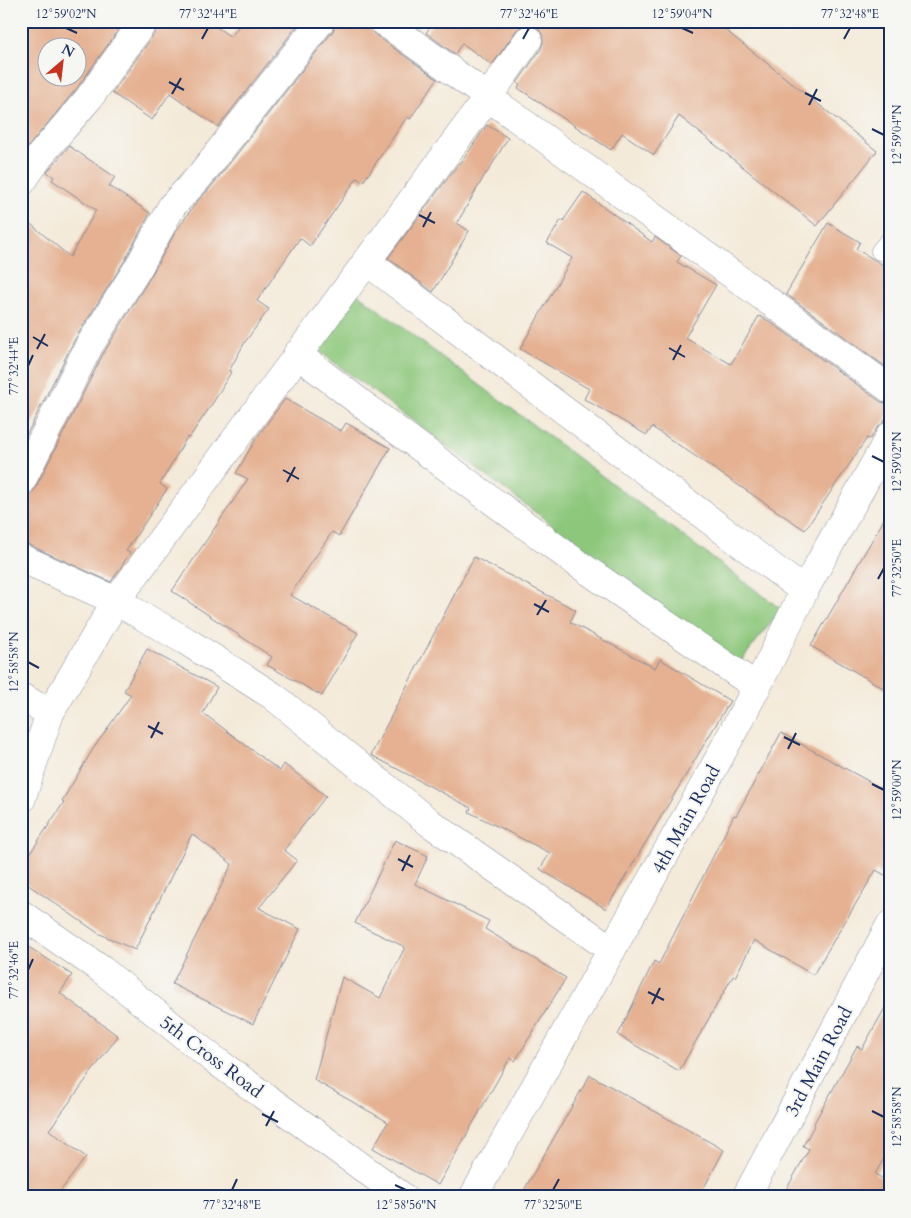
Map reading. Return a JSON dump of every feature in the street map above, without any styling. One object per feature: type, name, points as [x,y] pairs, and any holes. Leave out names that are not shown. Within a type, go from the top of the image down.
[{"type":"street","points":[[21,182],[42,153],[89,98],[144,21]]},
{"type":"street","points":[[21,482],[89,346],[138,268],[172,206],[199,178],[321,21]]},
{"type":"street","points":[[383,21],[890,388]]},
{"type":"street","points":[[21,800],[50,713],[116,601],[528,40]]},
{"type":"street","points":[[366,262],[804,591]]},
{"type":"street","points":[[297,354],[379,417],[574,560],[757,686]]},
{"type":"street","name":"4th Main Road","points":[[473,1197],[712,771],[804,591],[890,436]]},
{"type":"street","points":[[21,558],[116,601],[273,696],[430,823],[612,950]]},
{"type":"street","points":[[21,697],[50,713]]},
{"type":"street","name":"5th Cross Road","points":[[21,914],[102,970],[212,1058],[403,1197]]},
{"type":"street","name":"3rd Main Road","points":[[746,1197],[890,925]]},
{"type":"green space","points":[[352,290],[781,609],[739,664],[311,345]]},
{"type":"building","points":[[21,21],[125,21],[88,73],[88,38],[38,38],[38,88],[77,88],[22,154]]},
{"type":"building","points":[[159,21],[208,21],[231,37],[242,21],[301,21],[218,127],[170,93],[152,120],[112,93],[157,30]]},
{"type":"building","points":[[336,21],[365,21],[374,34],[437,79],[410,119],[407,117],[363,182],[357,178],[310,246],[300,238],[257,301],[269,309],[245,342],[229,371],[231,372],[214,401],[189,438],[187,437],[160,484],[167,489],[126,551],[130,553],[111,582],[21,543],[21,511],[35,489],[103,354],[176,231],[196,203],[211,187],[333,31]]},
{"type":"building","points":[[430,21],[714,21],[877,151],[817,226],[679,116],[654,155],[622,133],[611,150],[518,88],[520,85],[517,83],[541,49],[543,42],[542,34],[537,27],[530,25],[522,26],[516,31],[492,65],[462,43],[455,54],[426,33],[433,23]]},
{"type":"building","points":[[487,125],[508,138],[457,223],[469,231],[433,292],[388,258],[460,164]]},
{"type":"building","points":[[69,146],[115,177],[109,186],[150,213],[125,260],[75,339],[26,436],[21,434],[21,216],[70,257],[96,210],[52,180],[54,177],[47,172]]},
{"type":"building","points":[[583,192],[652,242],[655,237],[681,256],[677,262],[716,285],[685,338],[731,364],[759,316],[769,321],[881,402],[890,404],[890,411],[884,422],[877,428],[870,439],[867,438],[805,530],[652,427],[647,435],[584,399],[589,389],[520,349],[572,258],[547,243],[561,220],[563,221]]},
{"type":"building","points":[[828,223],[860,242],[856,249],[890,269],[890,370],[786,294]]},
{"type":"building","points":[[285,399],[341,431],[346,423],[390,448],[339,536],[332,532],[290,595],[358,633],[322,696],[267,665],[272,657],[172,591],[248,479],[236,473],[257,437]]},
{"type":"building","points":[[890,509],[890,692],[811,646]]},
{"type":"building","points":[[474,557],[576,610],[570,622],[655,668],[660,659],[730,701],[606,909],[540,869],[550,853],[469,812],[471,808],[371,755]]},
{"type":"building","points":[[147,649],[217,687],[203,713],[280,771],[284,764],[326,796],[284,850],[297,860],[259,908],[300,929],[253,1024],[172,984],[232,864],[192,834],[135,950],[98,933],[21,880],[21,867],[64,802],[62,801],[93,749],[131,695],[124,691]]},
{"type":"building","points":[[781,733],[890,793],[890,878],[876,870],[813,975],[754,940],[735,977],[733,976],[679,1071],[618,1035],[654,961],[659,964],[734,815],[736,816]]},
{"type":"building","points":[[395,840],[428,856],[415,884],[489,921],[485,929],[566,978],[515,1061],[510,1058],[438,1185],[373,1148],[388,1122],[314,1080],[342,977],[380,998],[405,947],[355,923]]},
{"type":"building","points":[[21,942],[72,975],[60,993],[118,1036],[49,1130],[86,1157],[56,1197],[21,1197]]},
{"type":"building","points":[[890,999],[890,1148],[875,1174],[890,1183],[890,1197],[782,1197],[809,1149],[803,1146],[814,1123],[857,1046],[862,1049]]},
{"type":"building","points":[[590,1075],[724,1150],[699,1197],[520,1197]]}]
